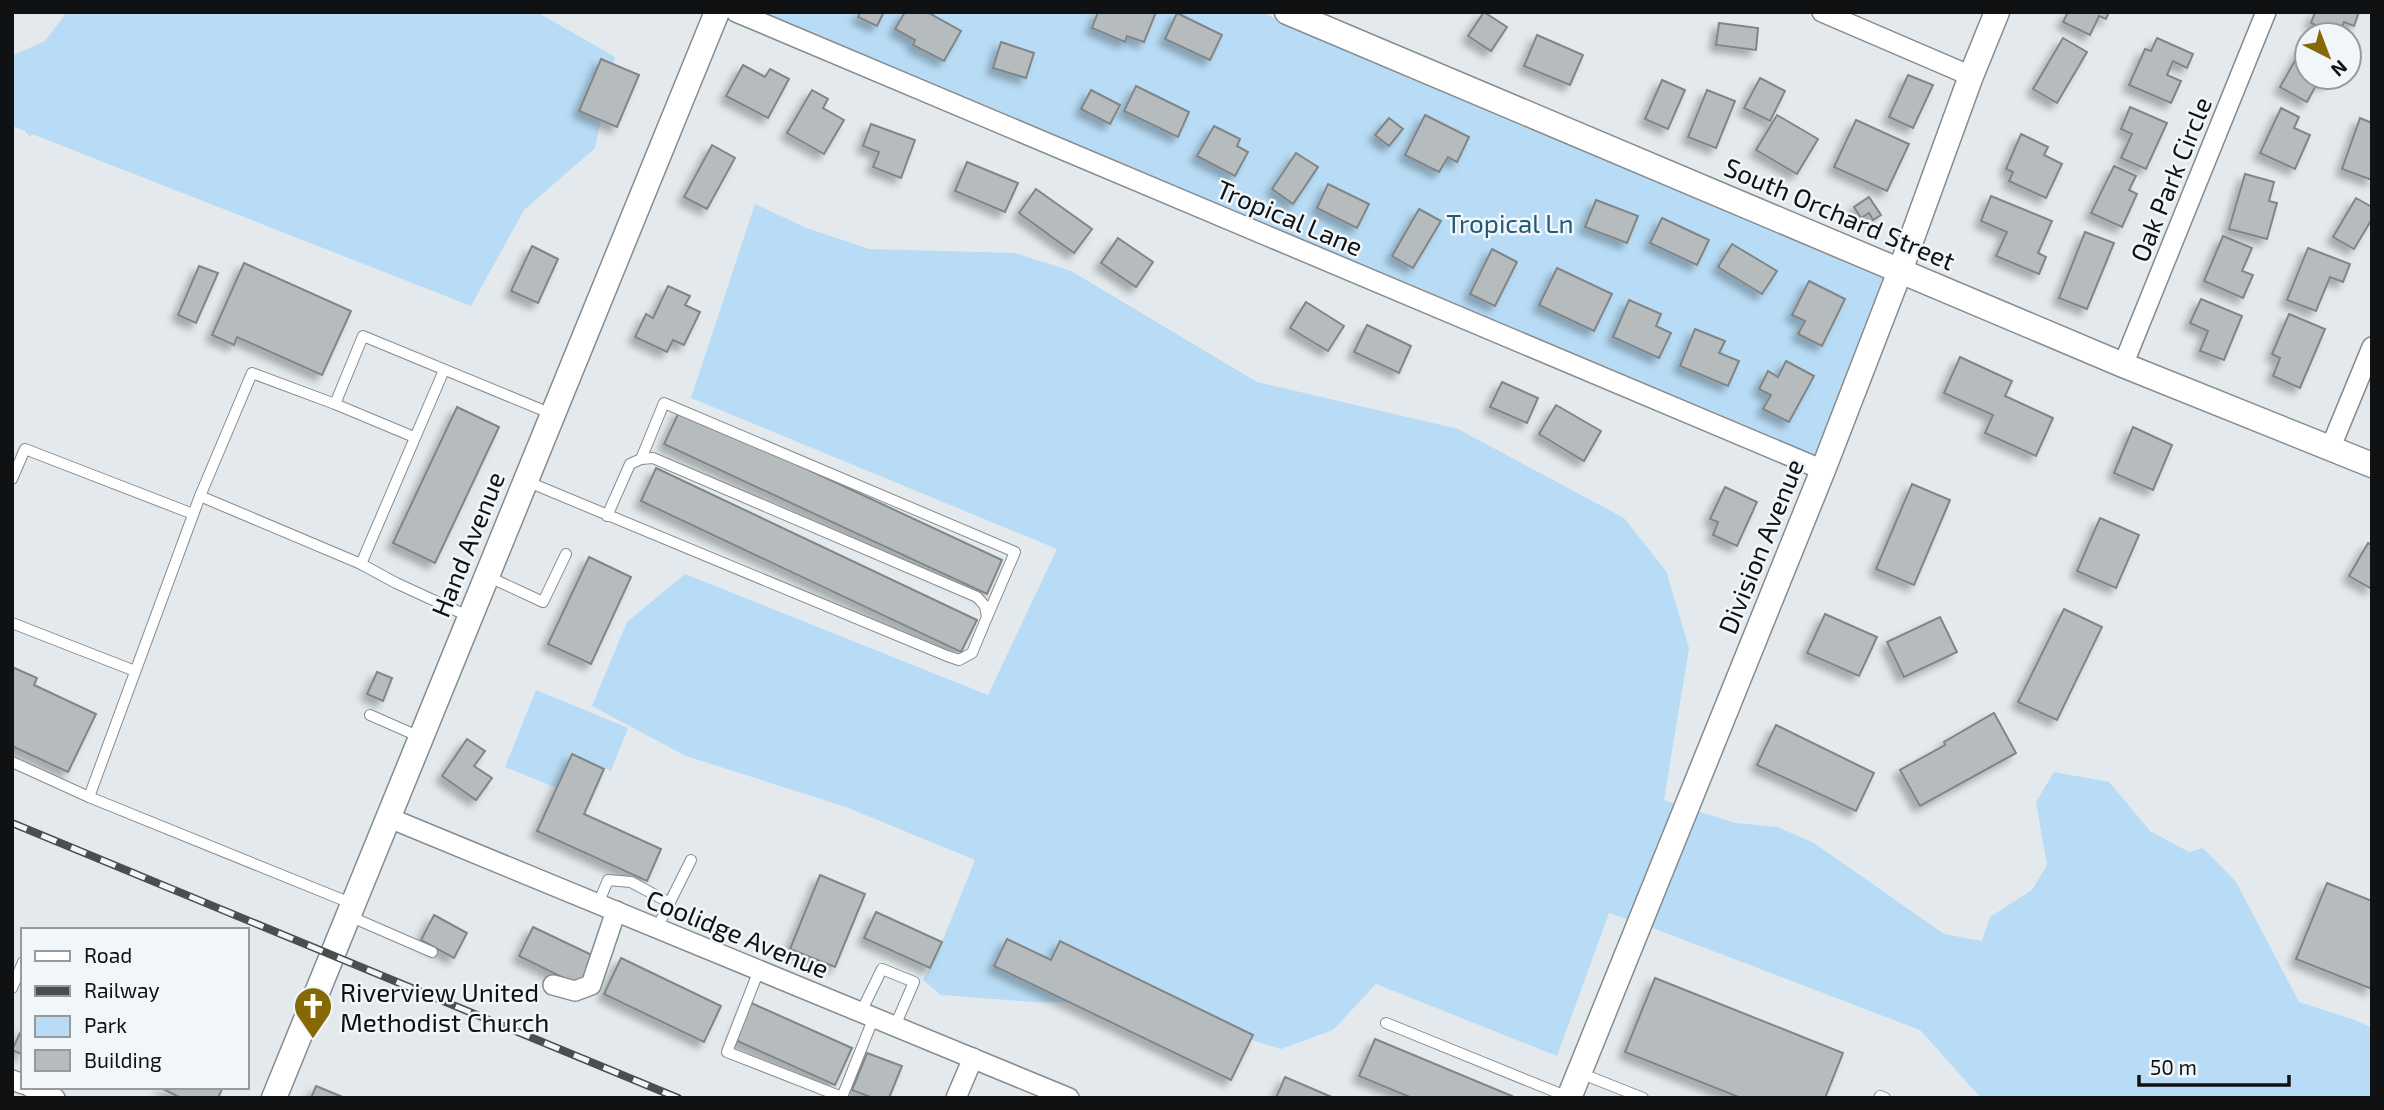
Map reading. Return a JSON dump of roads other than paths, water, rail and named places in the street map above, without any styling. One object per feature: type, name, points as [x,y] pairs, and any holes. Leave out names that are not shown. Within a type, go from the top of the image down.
[{"type":"street","name":"Hand Avenue","points":[[274,1098],[717,12]]},
{"type":"street","name":"Tropical Lane","points":[[736,12],[1823,470]]},
{"type":"street","name":"South Orchard Street","points":[[1287,12],[2123,365],[2372,465]]},
{"type":"street","points":[[1822,12],[1971,76]]},
{"type":"street","name":"Division Avenue","points":[[1569,1098],[1823,470],[1997,12]]},
{"type":"street","name":"Oak Park Circle","points":[[2123,365],[2266,12]]},
{"type":"street","points":[[2330,449],[2372,347]]},
{"type":"street","name":"Coolidge Avenue","points":[[387,817],[1069,1098]]},
{"type":"street","points":[[553,985],[575,991],[591,985],[607,908]]},
{"type":"street","points":[[956,1098],[972,1058]]},
{"type":"street","points":[[35,1089],[55,1098]]},
{"type":"lane","points":[[335,404],[363,336],[552,414]]},
{"type":"lane","points":[[361,564],[444,370]]},
{"type":"lane","points":[[89,797],[193,514],[252,373],[335,404],[414,438]]},
{"type":"lane","points":[[525,480],[959,660],[972,653],[1015,552],[664,403],[641,458]]},
{"type":"lane","points":[[12,480],[25,449],[193,514]]},
{"type":"lane","points":[[607,516],[630,464],[641,458],[653,458],[977,597],[985,606],[987,617]]},
{"type":"lane","points":[[200,496],[361,564],[470,617]]},
{"type":"lane","points":[[486,575],[543,602],[566,554]]},
{"type":"lane","points":[[12,624],[135,671]]},
{"type":"lane","points":[[370,715],[421,737]]},
{"type":"lane","points":[[12,762],[351,910],[432,952]]},
{"type":"lane","points":[[657,928],[691,860]]},
{"type":"lane","points":[[607,908],[608,880],[631,882],[670,903]]},
{"type":"lane","points":[[12,988],[21,967]]},
{"type":"lane","points":[[759,970],[727,1052],[842,1097],[882,969],[914,982],[895,1026]]},
{"type":"lane","points":[[1386,1023],[1569,1098]]},
{"type":"lane","points":[[1579,1073],[1643,1098]]},
{"type":"lane","points":[[1879,1098],[1885,1098]]},
{"type":"railway","points":[[12,823],[678,1098]]},
{"type":"place","name":"Riverview United Methodist Church","points":[[313,1040]]},
{"type":"park label","name":"Tropical Ln","points":[[1510,222]]}]
